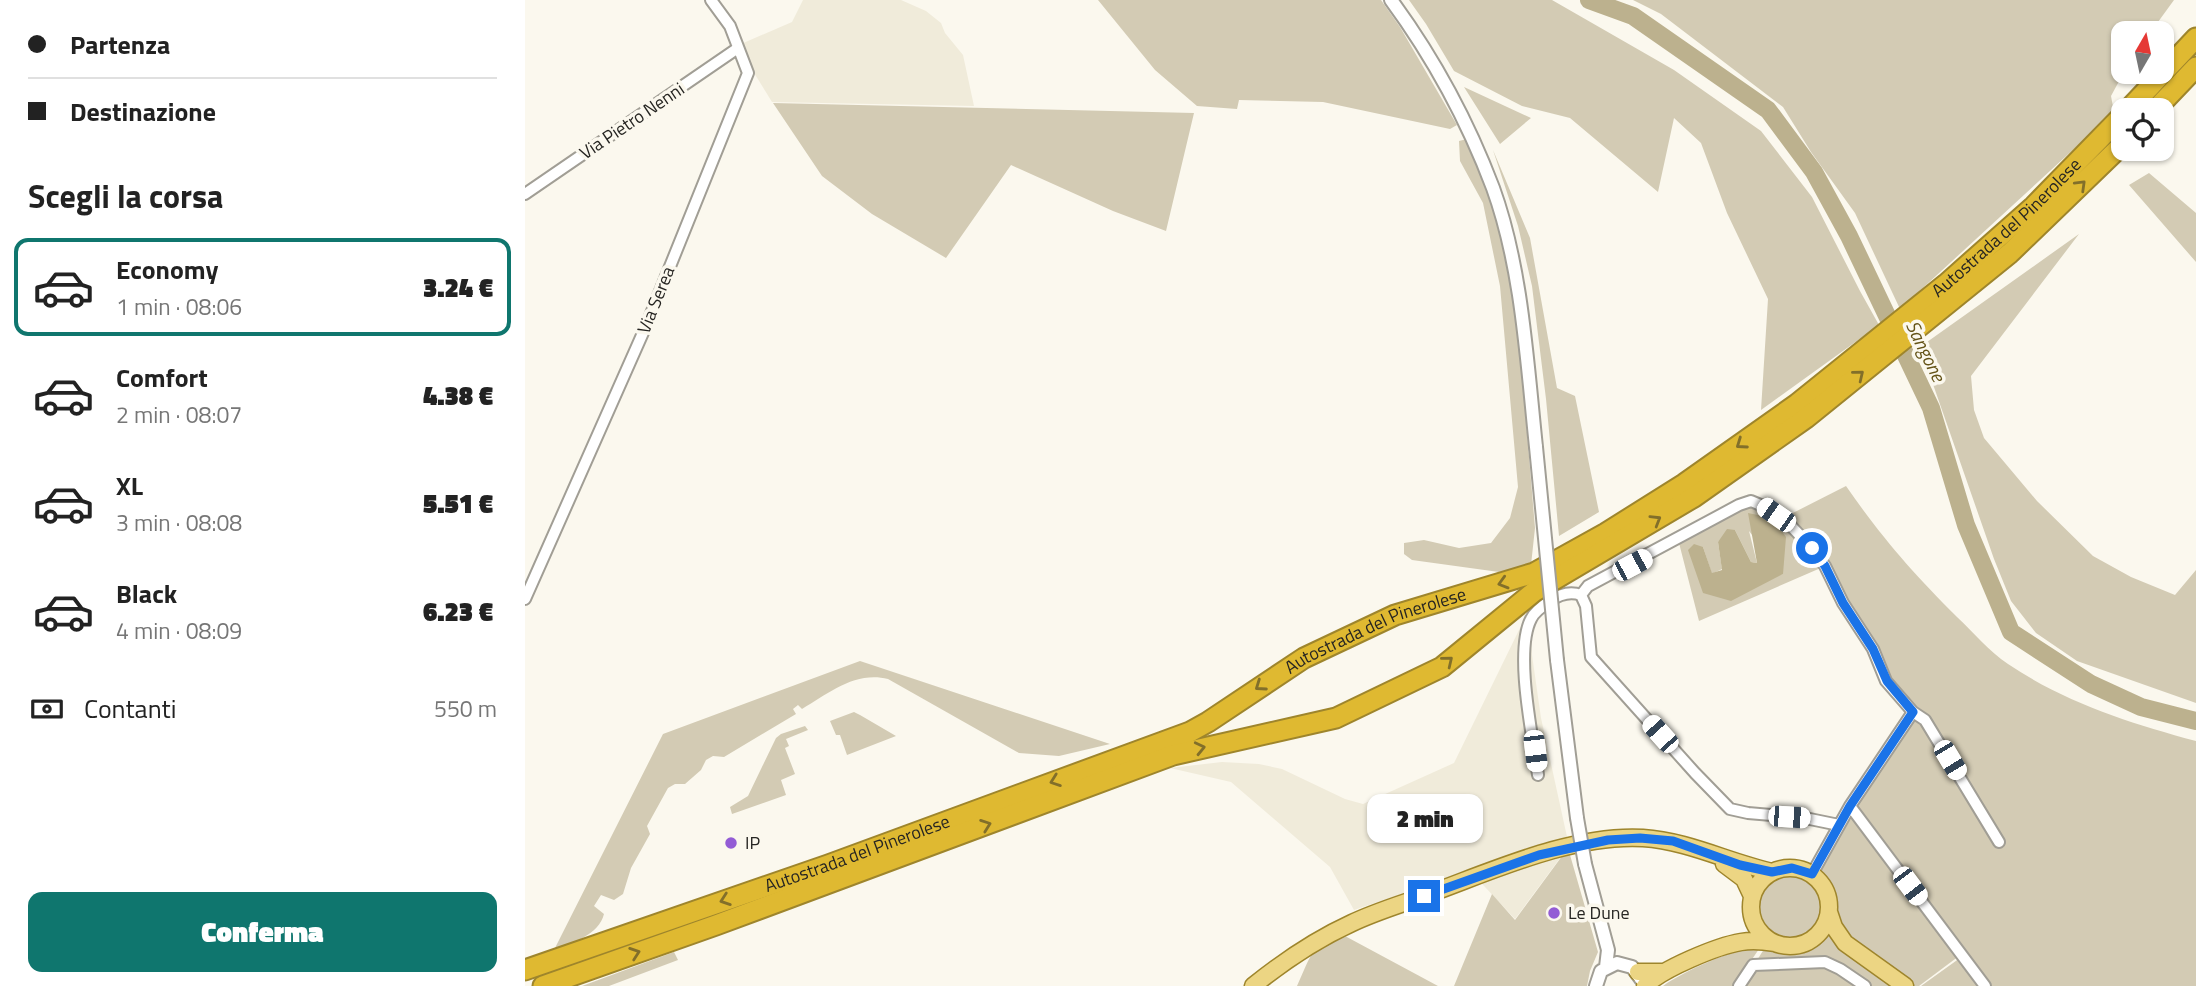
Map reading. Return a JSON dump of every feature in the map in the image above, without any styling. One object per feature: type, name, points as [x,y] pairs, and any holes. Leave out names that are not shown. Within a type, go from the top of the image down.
[{"type":"highway","points":[[2139,98],[2196,38]]},
{"type":"highway","points":[[2166,98],[2196,67]]},
{"type":"highway","name":"Autostrada del Pinerolese","points":[[525,970],[828,865],[1190,732],[1304,658],[1395,615],[1513,581],[1544,568],[1606,533],[1801,411],[2016,223],[2111,127]]},
{"type":"highway","name":"Autostrada del Pinerolese","points":[[543,986],[1174,755],[1336,718],[1442,667],[1535,592],[1694,497],[1801,411],[2010,253],[2111,156]]},
{"type":"main road","points":[[1253,986],[1284,961],[1352,923],[1539,855],[1608,840],[1640,838],[1673,841],[1740,865],[1772,872]]},
{"type":"main road","points":[[1704,851],[1738,873],[1747,884],[1752,895],[1752,916],[1763,936],[1777,944]]},
{"type":"main road","points":[[1752,895],[1763,878],[1772,872],[1792,868],[1812,874],[1826,891],[1834,927],[1845,943],[1905,986]]},
{"type":"main road","points":[[1805,943],[1823,927],[1829,912]]},
{"type":"main road","points":[[1729,945],[1743,931],[1752,916]]},
{"type":"main road","points":[[1642,981],[1729,945],[1753,941],[1786,946],[1819,940],[1845,943]]},
{"type":"street","name":"Via Serea","points":[[525,599],[646,326],[748,73],[730,26],[711,0]]},
{"type":"street","points":[[1391,0],[1415,33],[1460,114],[1493,190],[1514,270],[1523,322],[1556,660],[1577,818],[1585,864],[1611,965]]},
{"type":"street","name":"Via Pietro Nenni","points":[[525,194],[738,48]]},
{"type":"street","points":[[1581,595],[1588,586],[1739,505],[1756,502],[1790,525],[1825,566],[1839,596],[1873,649],[1881,671],[1913,712],[1925,720],[1999,842]]},
{"type":"street","points":[[1538,775],[1524,658],[1528,629],[1531,617],[1549,601],[1565,593],[1581,595]]},
{"type":"street","points":[[1581,595],[1586,606],[1591,657],[1730,809],[1839,825]]},
{"type":"street","points":[[1812,874],[1850,806],[1913,712]]},
{"type":"street","points":[[1850,806],[1985,986]]},
{"type":"street","points":[[1739,986],[1753,965],[1819,961],[1833,964],[1865,986]]},
{"type":"street","points":[[1595,986],[1597,977],[1611,965],[1626,964],[1642,981]]},
{"type":"shaded area","points":[[803,0],[901,0],[926,11],[941,23],[945,33],[963,55],[974,106],[772,102],[748,63],[741,44],[792,22]]},
{"type":"shaded area","points":[[1098,0],[1381,0],[1400,27],[1457,125],[1450,129],[1323,102],[1239,100],[1237,109],[1197,106],[1155,70]]},
{"type":"shaded area","points":[[1409,0],[1552,0],[1674,70],[1761,131],[1812,197],[1879,325],[1761,410],[1768,299],[1727,213],[1701,143],[1674,118],[1658,192],[1570,118],[1522,106],[1454,71]]},
{"type":"shaded area","points":[[1633,0],[2174,0],[2159,21],[2111,21],[2111,84],[2118,84],[2111,96],[2111,115],[1900,309],[1855,213],[1811,152],[1783,107],[1661,14]]},
{"type":"shaded area","points":[[1464,87],[1531,118],[1500,144]]},
{"type":"shaded area","points":[[773,103],[1194,113],[1166,231],[1113,211],[1011,165],[946,258],[872,214],[822,176]]},
{"type":"shaded area","points":[[1467,139],[1491,200],[1509,269],[1518,325],[1535,528],[1531,565],[1499,572],[1412,560],[1404,554],[1404,543],[1424,540],[1459,548],[1491,543],[1510,518],[1518,487],[1500,286],[1483,203],[1460,161],[1459,141]]},
{"type":"shaded area","points":[[1493,150],[1530,238],[1557,388],[1575,396],[1599,512],[1559,536],[1532,286],[1518,226]]},
{"type":"shaded area","points":[[2149,173],[2196,213],[2196,262],[2129,185]]},
{"type":"shaded area","points":[[2079,234],[1971,376],[1974,410],[1984,438],[2037,501],[2093,556],[2131,577],[2175,595],[2196,570],[2196,703],[2077,661],[2036,633],[2011,601],[1920,347]]},
{"type":"shaded area","points":[[1846,486],[1912,570],[1982,642],[2008,664],[2076,701],[2147,727],[2196,741],[2196,986],[1989,986],[1854,806],[1914,718],[1888,680],[1836,588],[1783,518]]},
{"type":"shaded area","points":[[1752,505],[1773,515],[1792,530],[1823,567],[1699,621],[1679,543],[1739,508]],"holes":[[[1735,530],[1751,562],[1757,563],[1749,531],[1783,574],[1703,593],[1703,547],[1712,574],[1722,569],[1718,542]]]},
{"type":"shaded area","points":[[1748,513],[1772,518],[1786,537],[1783,574],[1731,601],[1703,593],[1688,550],[1694,544],[1703,547],[1712,573],[1722,570],[1718,542],[1727,529],[1735,530],[1751,562],[1757,563]]},
{"type":"shaded area","points":[[1536,604],[1537,617],[1531,637],[1532,655],[1541,718],[1569,846],[1515,919],[1470,871],[1354,910],[1330,867],[1231,782],[1170,768],[1222,762],[1259,764],[1282,769],[1345,799],[1363,804],[1454,763],[1520,628]]},
{"type":"shaded area","points":[[860,661],[1110,744],[1059,756],[1019,753],[888,679],[876,677],[853,681],[832,690],[802,709],[798,705],[793,709],[796,714],[724,757],[713,756],[706,760],[701,770],[685,784],[675,784],[668,788],[647,826],[650,834],[631,868],[623,894],[614,900],[601,895],[594,906],[604,914],[597,928],[554,950],[663,734]]},
{"type":"shaded area","points":[[854,712],[896,736],[847,755],[840,735],[836,735],[830,721]]},
{"type":"shaded area","points":[[805,726],[808,730],[786,739],[789,746],[785,748],[795,774],[781,780],[786,795],[732,814],[730,807],[748,796],[776,738]]},
{"type":"shaded area","points":[[1855,817],[1959,956],[1919,986],[1741,986],[1774,933],[1760,911],[1764,890],[1780,877],[1806,879],[1839,825]]},
{"type":"shaded area","name":"Le Dune","points":[[1568,848],[1598,952],[1587,986],[1454,986],[1492,894],[1515,920]]},
{"type":"shaded area","points":[[1345,936],[1438,986],[1297,986],[1309,959],[1318,947]]},
{"type":"shaded area","points":[[1761,946],[1734,986],[1663,986],[1710,961]]},
{"type":"shaded area","points":[[674,952],[678,960],[609,986],[582,986]]},
{"type":"shaded area","points":[[1960,958],[1982,986],[1921,986]]},
{"type":"waterway","name":"Sangone","points":[[1589,0],[1633,16],[1768,110],[1814,172],[1849,236],[1931,408],[1966,525],[2011,632],[2091,684],[2141,707],[2196,721]]},
{"type":"place","name":"IP","points":[[731,843]]},
{"type":"place","name":"Le Dune","points":[[1554,913]]},
{"type":"route","points":[[1424,896],[1571,846],[1640,838],[1673,841],[1740,865],[1772,872],[1792,868],[1812,874],[1850,806],[1913,712],[1887,681],[1873,649],[1812,548]]}]
